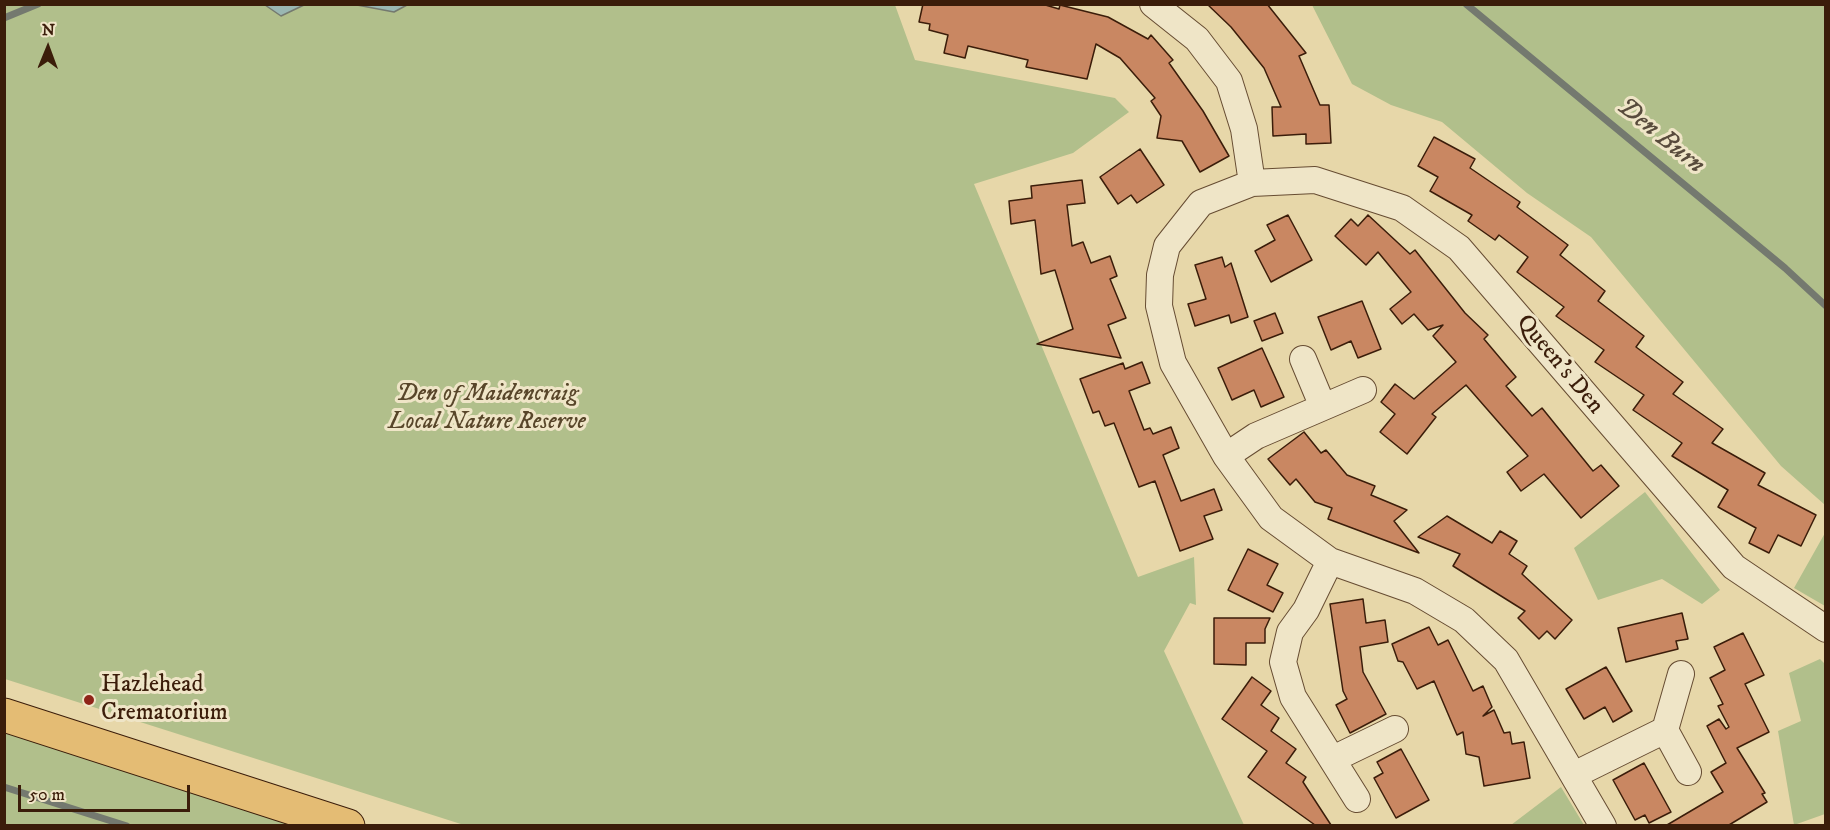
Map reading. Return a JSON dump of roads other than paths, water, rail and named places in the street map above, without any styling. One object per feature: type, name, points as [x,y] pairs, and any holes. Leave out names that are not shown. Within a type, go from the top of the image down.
[{"type":"main road","points":[[4,715],[348,825]]},
{"type":"street","points":[[1153,4],[1197,39],[1229,81],[1244,129],[1252,183]]},
{"type":"street","name":"Queen's Den","points":[[1603,825],[1506,660],[1464,620],[1416,591],[1330,561],[1271,518],[1226,456],[1173,363],[1159,306],[1160,275],[1167,246],[1201,203],[1252,183],[1316,180],[1402,208],[1459,248],[1734,567],[1826,629]]},
{"type":"street","points":[[1303,359],[1323,407]]},
{"type":"street","points":[[1226,456],[1256,436],[1363,390]]},
{"type":"street","points":[[1330,561],[1306,610],[1290,632],[1283,662],[1293,697],[1357,799]]},
{"type":"street","points":[[1681,674],[1665,730],[1688,772]]},
{"type":"street","points":[[1333,759],[1395,729]]},
{"type":"street","points":[[1574,775],[1665,730]]},
{"type":"water","points":[[407,4],[394,12],[357,5]]},
{"type":"water","points":[[265,5],[304,5],[281,16]]},
{"type":"waterway","name":"Den Burn","points":[[4,18],[38,4]]},
{"type":"waterway","name":"Den Burn","points":[[1466,4],[1785,268],[1826,306]]},
{"type":"waterway","points":[[4,787],[127,826]]},
{"type":"place","name":"Hazlehead Crematorium","points":[[89,700]]},
{"type":"park label","name":"Den of Maidencraig Local Nature Reserve","points":[[487,409]]}]
